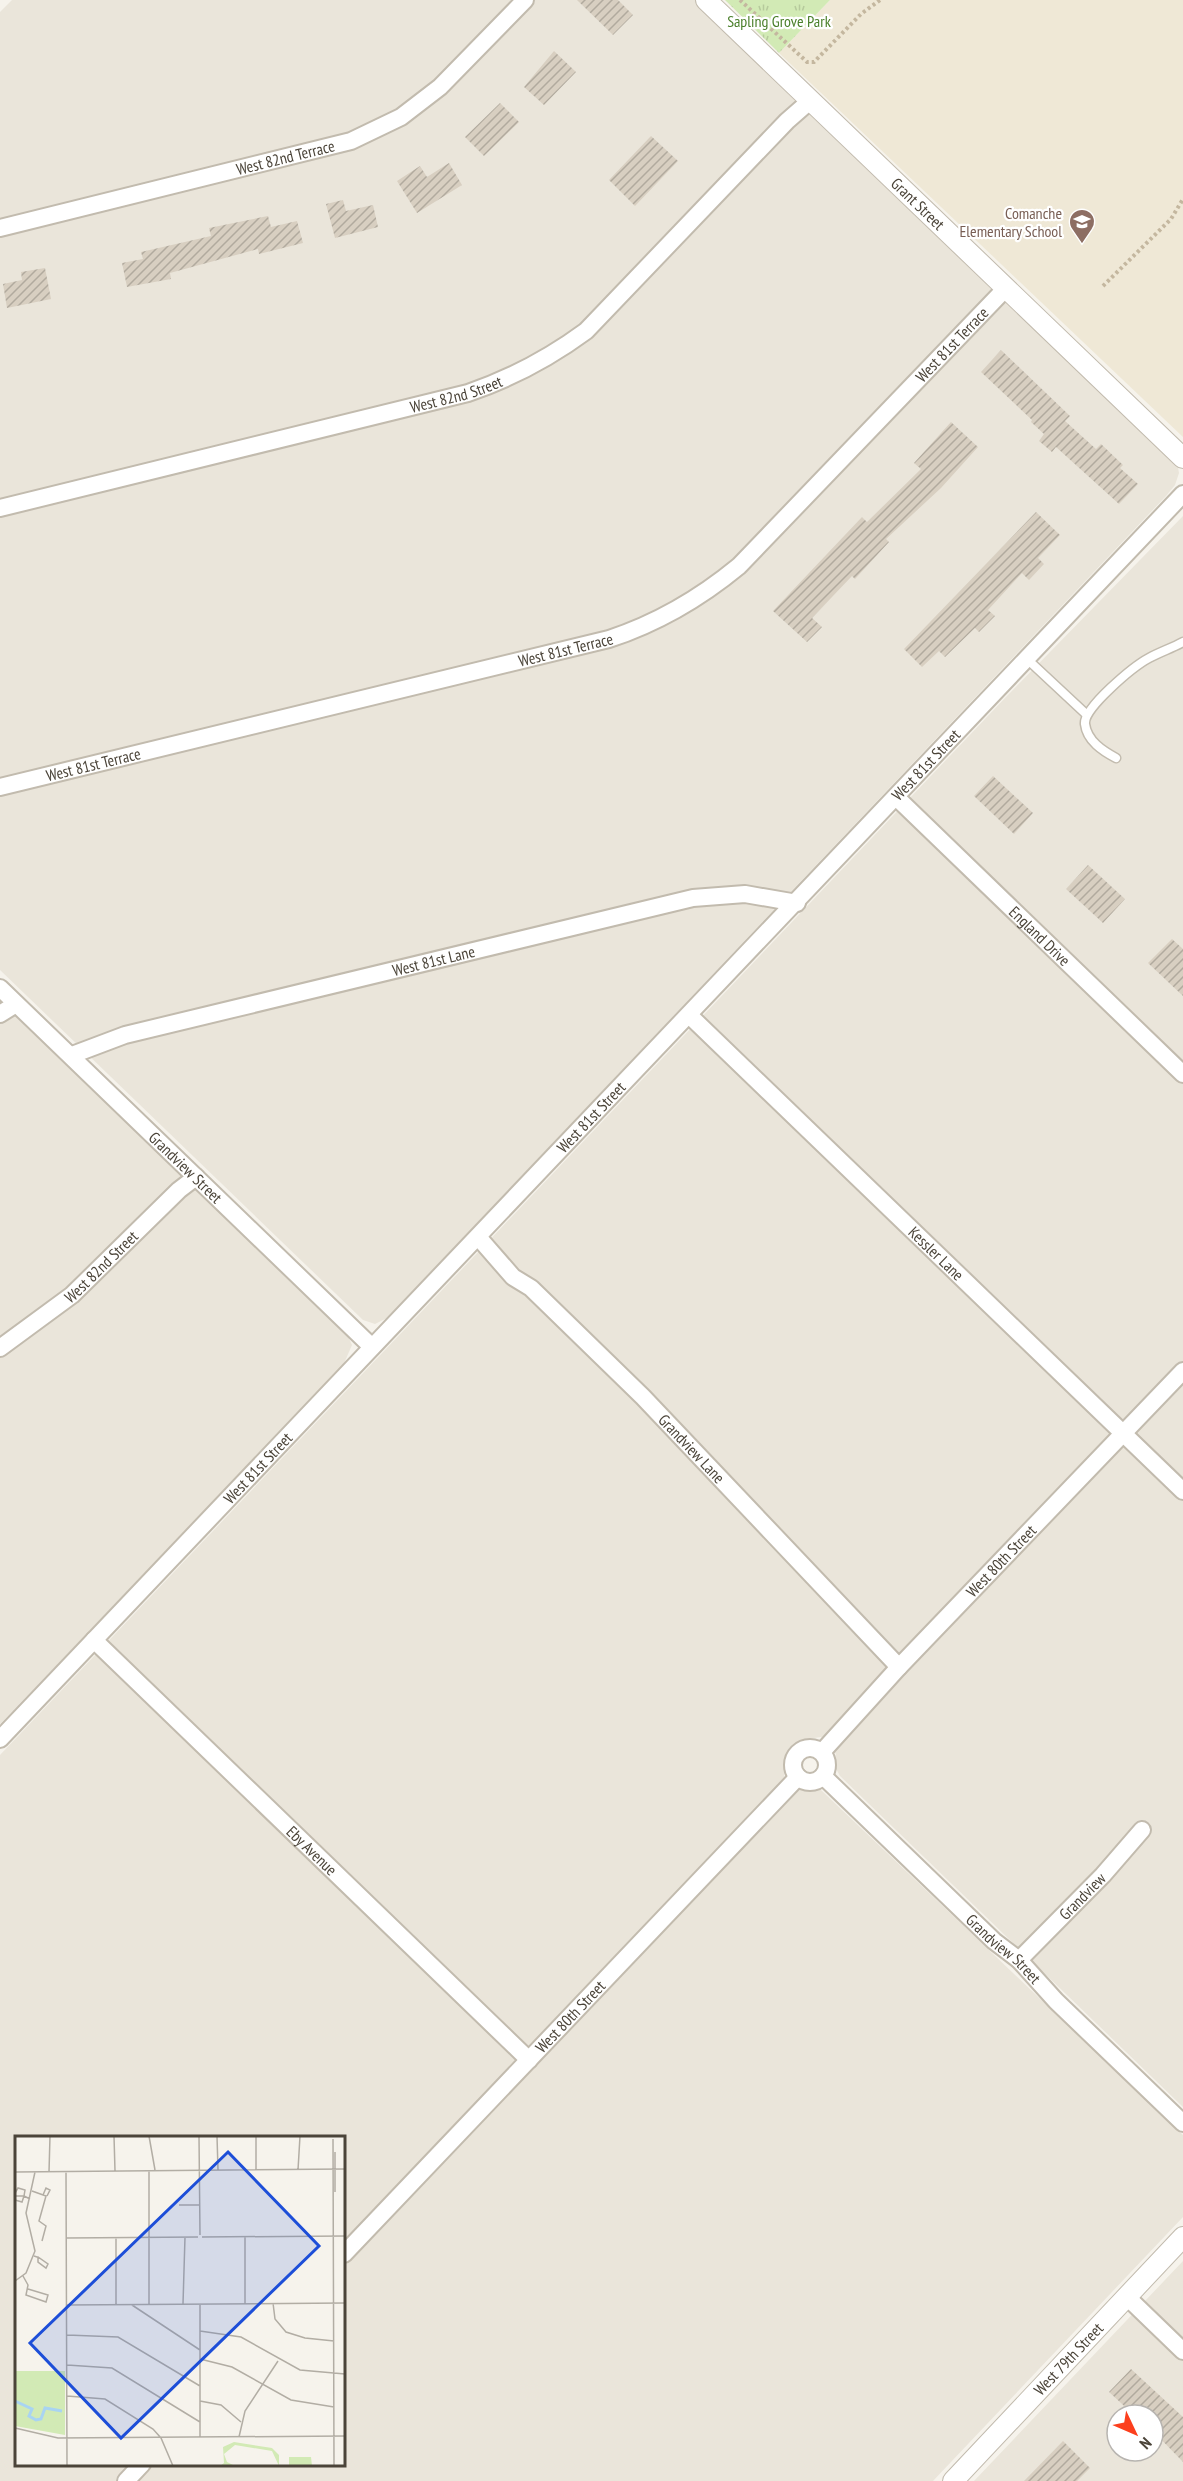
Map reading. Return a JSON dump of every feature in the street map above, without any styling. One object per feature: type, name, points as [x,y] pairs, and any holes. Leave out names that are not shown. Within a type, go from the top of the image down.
[{"type":"street","name":"West 82nd Terrace","points":[[0,228],[351,141],[401,117],[440,87],[525,0]]},
{"type":"street","name":"Grant Street","points":[[706,0],[1183,458]]},
{"type":"street","name":"West 82nd Street","points":[[0,508],[468,393],[511,378],[550,357],[586,331],[787,121],[811,100]]},
{"type":"street","name":"West 81st Terrace","points":[[0,787],[609,639],[672,613],[710,590],[738,566],[1006,288]]},
{"type":"street","name":"West 81st Street","points":[[0,1739],[690,1016],[1183,494]]},
{"type":"street","name":"England Drive","points":[[896,797],[1183,1074]]},
{"type":"street","name":"West 81st Lane","points":[[72,1055],[125,1035],[693,898],[746,894],[797,903]]},
{"type":"street","name":"Grandview Street","points":[[0,988],[372,1347]]},
{"type":"street","points":[[0,1014],[16,1004]]},
{"type":"street","name":"Kessler Lane","points":[[690,1016],[1183,1491]]},
{"type":"street","name":"West 82nd Street","points":[[0,1348],[72,1295],[179,1190],[196,1177]]},
{"type":"street","name":"Grandview Lane","points":[[479,1238],[513,1276],[531,1288],[643,1397],[899,1667]]},
{"type":"street","name":"West 80th Street","points":[[822,1752],[899,1667],[1183,1371]]},
{"type":"street","name":"Eby Avenue","points":[[94,1640],[529,2060]]},
{"type":"street","points":[[810,1747],[822,1752],[828,1765],[823,1776],[808,1782],[798,1778],[792,1766],[796,1755],[810,1747]]},
{"type":"street","name":"Grandview Street","points":[[823,1776],[994,1941],[1019,1960],[1056,2001],[1183,2123]]},
{"type":"street","name":"West 80th Street","points":[[345,2253],[798,1778]]},
{"type":"street","name":"Grandview","points":[[1019,1960],[1103,1875],[1142,1830]]},
{"type":"street","name":"West 79th Street","points":[[953,2481],[1183,2237]]},
{"type":"street","points":[[1126,2297],[1183,2351]]},
{"type":"street","points":[[126,2481],[140,2466]]},
{"type":"lane","points":[[1116,758],[1100,749],[1089,736],[1085,725],[1086,714],[1109,690],[1147,659],[1183,642]]},
{"type":"lane","points":[[1027,659],[1086,714]]},
{"type":"path","points":[[740,0],[807,62],[814,62],[861,14],[880,0]]},
{"type":"path","points":[[1103,286],[1171,219],[1183,198]]},
{"type":"shaded area","points":[[12,0],[696,0],[1177,462],[1179,473],[1175,485],[1166,496],[387,1318],[375,1324],[363,1320],[0,970],[0,12]]},
{"type":"shaded area","name":"Comanche Elementary School","points":[[830,0],[1183,0],[1183,437],[779,53]]},
{"type":"shaded area","points":[[1183,516],[1183,2107],[840,1776],[835,1767],[836,1754],[821,1737],[806,1739],[795,1745],[788,1758],[784,1776],[799,1790],[821,1790],[1183,2135],[1183,2217],[933,2481],[0,2481],[0,1755],[1004,699]]},
{"type":"shaded area","points":[[0,1001],[347,1334],[352,1345],[342,1368],[0,1724]]},
{"type":"shaded area","points":[[1183,2261],[1183,2481],[974,2481]]},
{"type":"green space","name":"Sapling Grove Park","points":[[725,0],[830,0],[779,53]]},
{"type":"building","points":[[577,0],[618,0],[633,15],[613,35]]},
{"type":"building","points":[[554,51],[576,72],[544,105],[524,87]]},
{"type":"building","points":[[500,103],[519,122],[484,156],[465,137]]},
{"type":"building","points":[[651,136],[678,161],[635,206],[609,180]]},
{"type":"building","points":[[449,163],[462,185],[417,213],[397,181],[420,166],[427,177]]},
{"type":"building","points":[[343,200],[346,211],[373,205],[378,227],[335,238],[326,204]]},
{"type":"building","points":[[268,216],[271,227],[297,221],[303,243],[259,254],[258,249],[170,273],[171,279],[127,287],[122,263],[143,259],[141,252],[211,236],[209,228]]},
{"type":"building","points":[[45,268],[51,299],[7,308],[3,284],[22,280],[21,272]]},
{"type":"building","points":[[1001,350],[1070,416],[1065,421],[1096,449],[1101,444],[1123,465],[1120,468],[1138,484],[1119,504],[1056,447],[1052,452],[1039,441],[1044,434],[981,372]]},
{"type":"building","points":[[951,422],[978,447],[941,488],[886,539],[889,542],[855,579],[852,576],[812,618],[822,627],[807,642],[773,611],[862,517],[867,522],[921,469],[914,463]]},
{"type":"building","points":[[1036,512],[1060,535],[1038,558],[1044,564],[1029,580],[1022,573],[988,610],[995,616],[979,632],[975,628],[945,657],[939,651],[922,667],[904,649]]},
{"type":"building","points":[[993,776],[1033,813],[1014,834],[974,796]]},
{"type":"building","points":[[1088,865],[1125,899],[1103,923],[1066,889]]},
{"type":"building","points":[[1172,939],[1183,949],[1183,996],[1148,963]]},
{"type":"building","points":[[1131,2369],[1183,2417],[1183,2462],[1165,2443],[1165,2403],[1121,2403],[1109,2392]]},
{"type":"building","points":[[1063,2441],[1090,2468],[1077,2481],[1024,2481]]},
{"type":"place","name":"Comanche Elementary School","points":[[1082,245]]}]
